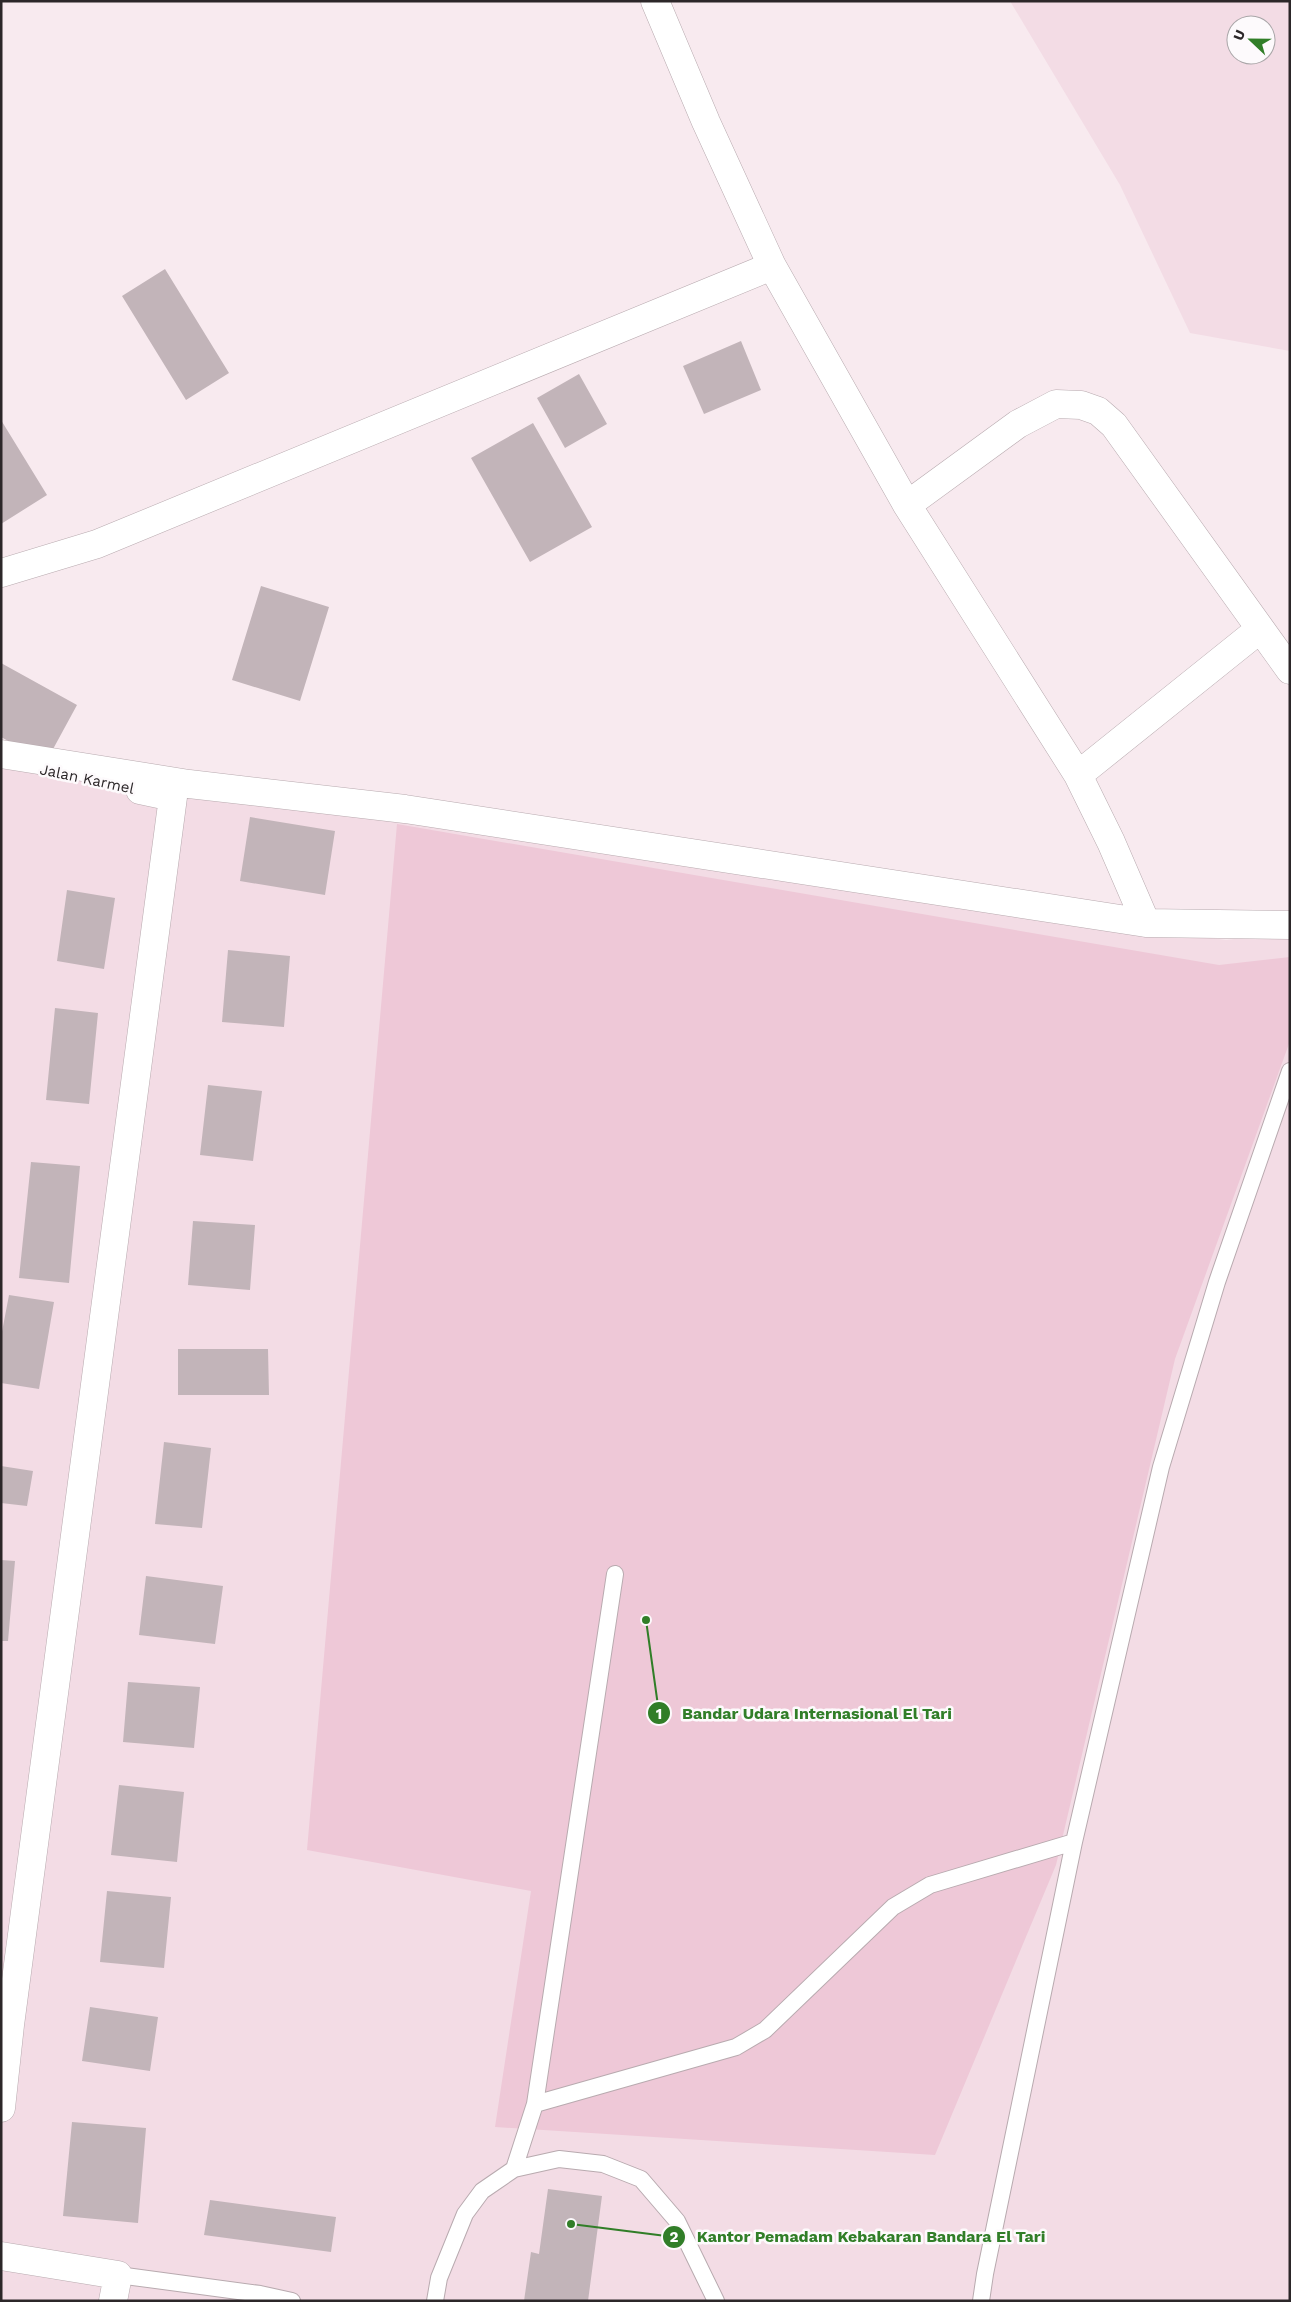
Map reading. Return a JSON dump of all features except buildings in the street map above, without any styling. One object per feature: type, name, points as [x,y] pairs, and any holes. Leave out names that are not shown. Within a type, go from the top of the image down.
[{"type":"street","points":[[655,1],[706,122],[772,266],[907,505],[1078,775],[1111,842],[1146,923]]},
{"type":"street","points":[[1,573],[97,544],[772,266]]},
{"type":"street","points":[[907,505],[1018,424],[1056,404],[1080,406],[1098,411],[1114,425],[1290,670]]},
{"type":"street","points":[[1078,775],[1260,629]]},
{"type":"street","points":[[1,754],[189,784],[405,808],[1146,923],[1290,924]]},
{"type":"street","name":"Jalan Karmel","points":[[1,762],[173,797],[11,2015],[1,2108]]},
{"type":"street","points":[[1,2256],[116,2288]]},
{"type":"lane","points":[[981,2301],[1074,1842],[1161,1467],[1217,1282],[1290,1072]]},
{"type":"lane","points":[[514,2168],[535,2104],[615,1574]]},
{"type":"lane","points":[[535,2104],[736,2047],[765,2030],[893,1907],[930,1885],[1074,1842]]},
{"type":"lane","points":[[434,2301],[439,2278],[465,2214],[482,2191],[514,2168],[559,2159],[603,2164],[641,2179],[678,2220],[716,2301]]},
{"type":"lane","points":[[116,2288],[260,2294],[292,2301]]},
{"type":"shaded area","points":[[1010,1],[1290,1],[1290,351],[1190,333],[1120,185]]},
{"type":"shaded area","points":[[1,748],[986,906],[1226,940],[1290,932],[1290,2301],[1,2301]]},
{"type":"shaded area","points":[[397,824],[1219,965],[1290,957],[1290,1041],[1175,1359],[1056,1865],[935,2155],[495,2127],[531,1891],[307,1850]]},
{"type":"place","name":"Bandar Udara Internasional El Tari","points":[[646,1620]]},
{"type":"place","name":"Kantor Pemadam Kebakaran Bandara El Tari","points":[[571,2224]]}]
